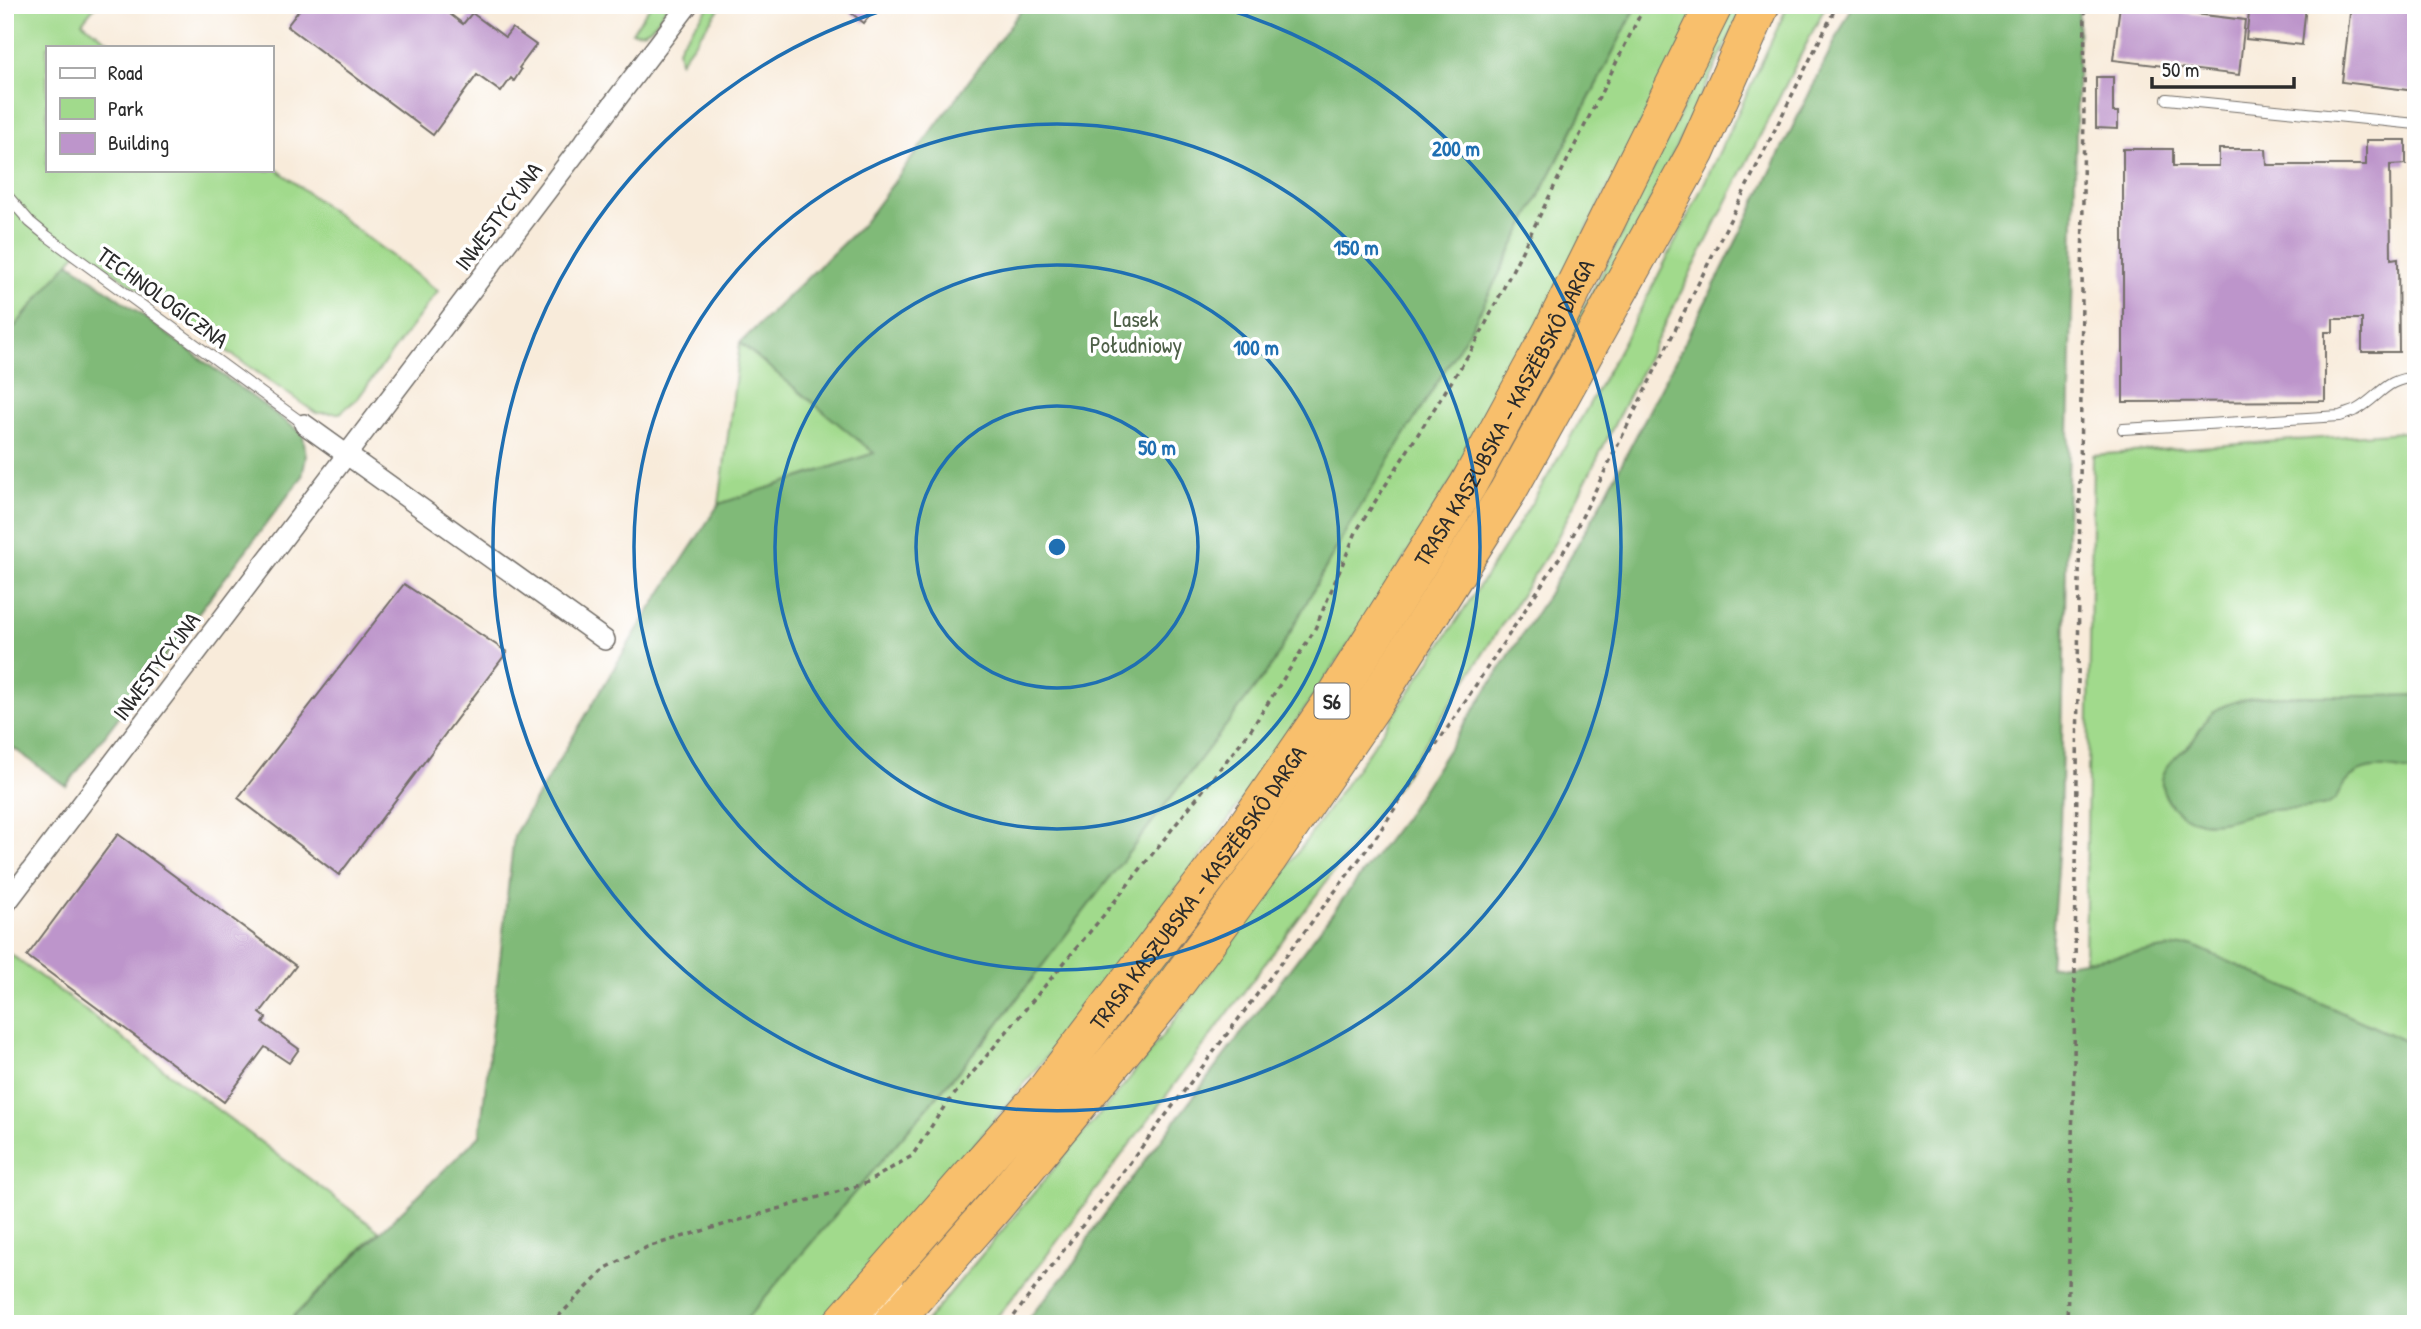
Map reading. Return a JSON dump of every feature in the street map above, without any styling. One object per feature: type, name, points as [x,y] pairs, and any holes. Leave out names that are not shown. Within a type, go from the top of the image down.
[{"type":"highway","name":"TRASA KASZUBSKA – KASZËBSKÔ DARGA","points":[[841,1324],[1045,1091],[1242,832],[1337,694],[1468,485],[1552,331],[1714,5]]},
{"type":"highway","name":"TRASA KASZUBSKA – KASZËBSKÔ DARGA","points":[[893,1307],[995,1206],[1161,1003],[1268,859],[1387,682],[1508,491],[1696,152],[1761,5]]},
{"type":"street","name":"INWESTYCYJNA","points":[[5,905],[688,5]]},
{"type":"street","points":[[304,424],[605,640]]},
{"type":"lane","points":[[2167,99],[2416,124]]},
{"type":"lane","name":"TECHNOLOGICZNA","points":[[5,193],[39,229],[304,424]]},
{"type":"lane","points":[[2123,429],[2340,416],[2358,409],[2387,385],[2404,378],[2416,379]]},
{"type":"lane","points":[[923,1247],[967,1181]]},
{"type":"lane","points":[[935,1256],[995,1206]]},
{"type":"lane","points":[[872,1324],[893,1307],[903,1281]]},
{"type":"lane","points":[[854,1324],[893,1307]]},
{"type":"path","points":[[551,1324],[607,1268],[647,1247],[864,1184],[912,1156],[944,1107],[1103,916],[1250,731],[1314,631],[1357,530],[1476,343],[1645,5]]},
{"type":"path","points":[[1007,1324],[1376,837],[1569,543],[1837,5]]},
{"type":"path","points":[[2067,1324],[2074,1066],[2085,5]]},
{"type":"green space","points":[[5,5],[96,5],[82,22],[115,46],[46,46],[46,172],[273,172],[273,167],[438,291],[358,398],[340,413],[316,413],[80,249],[5,338]]},
{"type":"green space","points":[[651,5],[668,5],[649,29],[632,32]]},
{"type":"green space","points":[[710,5],[722,5],[680,62],[678,49],[681,43]]},
{"type":"green space","name":"Lasek Południowy","points":[[1025,5],[1637,5],[1474,323],[1345,532],[1273,664],[990,1034],[742,1324],[286,1324],[480,1135],[514,835],[637,630],[719,504],[874,453],[740,343],[863,224]]},
{"type":"green space","points":[[1637,5],[1703,5],[1485,426],[1376,605],[1222,829],[1082,1013],[922,1209],[818,1324],[742,1324],[990,1034],[1273,664],[1345,532],[1556,164]]},
{"type":"green space","points":[[1732,5],[1745,5],[1625,253],[1544,404],[1279,822],[994,1190],[984,1184],[1522,419],[1610,258]]},
{"type":"green space","points":[[1788,5],[1826,5],[1554,544],[1397,787],[1044,1259],[991,1324],[924,1324],[1125,1085],[1188,1002],[1363,760],[1487,574],[1571,437],[1648,295],[1720,151]]},
{"type":"green space","points":[[1853,5],[2079,5],[2060,828],[2050,966],[2192,945],[2416,1046],[2416,1324],[1024,1324],[1077,1260],[1092,1231],[1404,818],[1544,601],[1597,511],[1718,278]]},
{"type":"green space","points":[[69,262],[303,434],[306,457],[302,477],[66,786],[5,742],[5,338]]},
{"type":"green space","points":[[740,343],[875,453],[719,504]]},
{"type":"green space","points":[[2416,431],[2416,1046],[2192,945],[2085,961],[2093,455]]},
{"type":"green space","points":[[2416,695],[2416,773],[2386,768],[2367,769],[2350,778],[2335,799],[2326,805],[2263,811],[2217,823],[2201,822],[2182,815],[2169,802],[2163,790],[2163,777],[2168,766],[2191,743],[2212,713],[2228,704],[2270,696]]},
{"type":"green space","points":[[5,950],[379,1231],[286,1324],[5,1324]]},
{"type":"building","points":[[303,5],[438,5],[463,24],[472,13],[505,37],[512,28],[536,45],[519,68],[521,70],[514,81],[511,78],[501,92],[477,75],[433,135],[287,26]]},
{"type":"building","points":[[841,5],[877,5],[864,23]]},
{"type":"building","points":[[2120,5],[2245,20],[2239,75],[2113,60]]},
{"type":"building","points":[[2250,5],[2306,5],[2302,45],[2246,39]]},
{"type":"building","points":[[2351,5],[2416,5],[2416,91],[2342,82]]},
{"type":"building","points":[[2096,77],[2113,77],[2113,112],[2118,112],[2118,129],[2096,128]]},
{"type":"building","points":[[2366,140],[2406,140],[2406,164],[2390,165],[2391,259],[2398,258],[2399,352],[2362,352],[2362,319],[2333,319],[2333,332],[2325,332],[2325,401],[2123,402],[2123,149],[2173,149],[2173,166],[2219,166],[2219,149],[2266,149],[2267,165],[2366,165]]},
{"type":"building","points":[[404,584],[507,652],[339,875],[238,798]]},
{"type":"building","points":[[118,834],[296,966],[260,1013],[266,1018],[263,1023],[299,1049],[289,1063],[265,1047],[224,1102],[27,956]]}]
